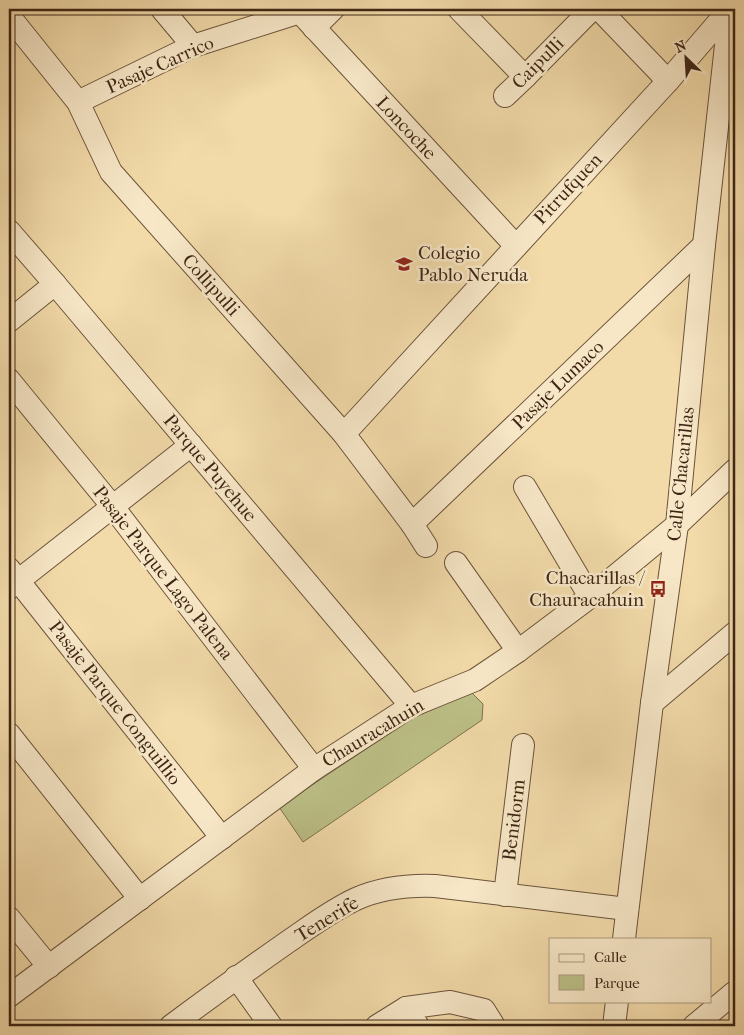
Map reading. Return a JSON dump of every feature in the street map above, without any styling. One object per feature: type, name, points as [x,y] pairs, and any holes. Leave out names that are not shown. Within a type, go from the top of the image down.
[{"type":"street","points":[[162,9],[193,46]]},
{"type":"street","name":"Pasaje Carrico","points":[[78,102],[193,46],[333,9]]},
{"type":"street","points":[[459,9],[525,77]]},
{"type":"street","name":"Caipulli","points":[[504,96],[592,9]]},
{"type":"street","points":[[599,9],[668,81]]},
{"type":"street","name":"Pitrufquen","points":[[344,434],[668,81],[730,9]]},
{"type":"street","name":"Calle Chacarillas","points":[[624,938],[652,703],[677,526],[704,246],[730,9]]},
{"type":"street","name":"Collipulli","points":[[9,16],[78,102],[111,172],[344,434],[412,524],[426,546]]},
{"type":"street","name":"Loncoche","points":[[303,16],[516,246]]},
{"type":"street","name":"Parque Puyehue","points":[[9,231],[411,706]]},
{"type":"street","name":"Pasaje Lumaco","points":[[412,524],[704,246]]},
{"type":"street","points":[[9,321],[55,284]]},
{"type":"street","name":"Pasaje Parque Lago Palena","points":[[9,380],[112,507],[314,769]]},
{"type":"street","points":[[12,579],[112,507],[191,445]]},
{"type":"street","name":"Chauracahuin","points":[[9,996],[314,769],[411,706],[475,680],[518,651],[590,597],[677,526],[735,470]]},
{"type":"street","points":[[525,487],[590,597]]},
{"type":"street","points":[[456,563],[518,651]]},
{"type":"street","name":"Pasaje Parque Conguillio","points":[[12,579],[222,838]]},
{"type":"street","points":[[652,703],[735,633]]},
{"type":"street","points":[[9,734],[140,899]]},
{"type":"street","name":"Benidorm","points":[[505,895],[523,745]]},
{"type":"street","name":"Tenerife","points":[[171,1026],[236,978],[340,907],[376,892],[415,885],[435,886],[627,909]]},
{"type":"street","points":[[9,918],[49,967]]},
{"type":"street","points":[[236,978],[271,1026]]},
{"type":"street","points":[[694,1026],[735,992]]},
{"type":"street","points":[[377,1026],[412,1017],[450,1002],[484,1010],[494,1026]]},
{"type":"street","points":[[614,1026],[617,1002]]},
{"type":"green space","points":[[471,692],[483,704],[482,720],[303,842],[279,807],[411,719]]},
{"type":"place","name":"Colegio Pablo Neruda","points":[[404,264]]},
{"type":"place","name":"Chacarillas / Chauracahuin","points":[[658,589]]}]
